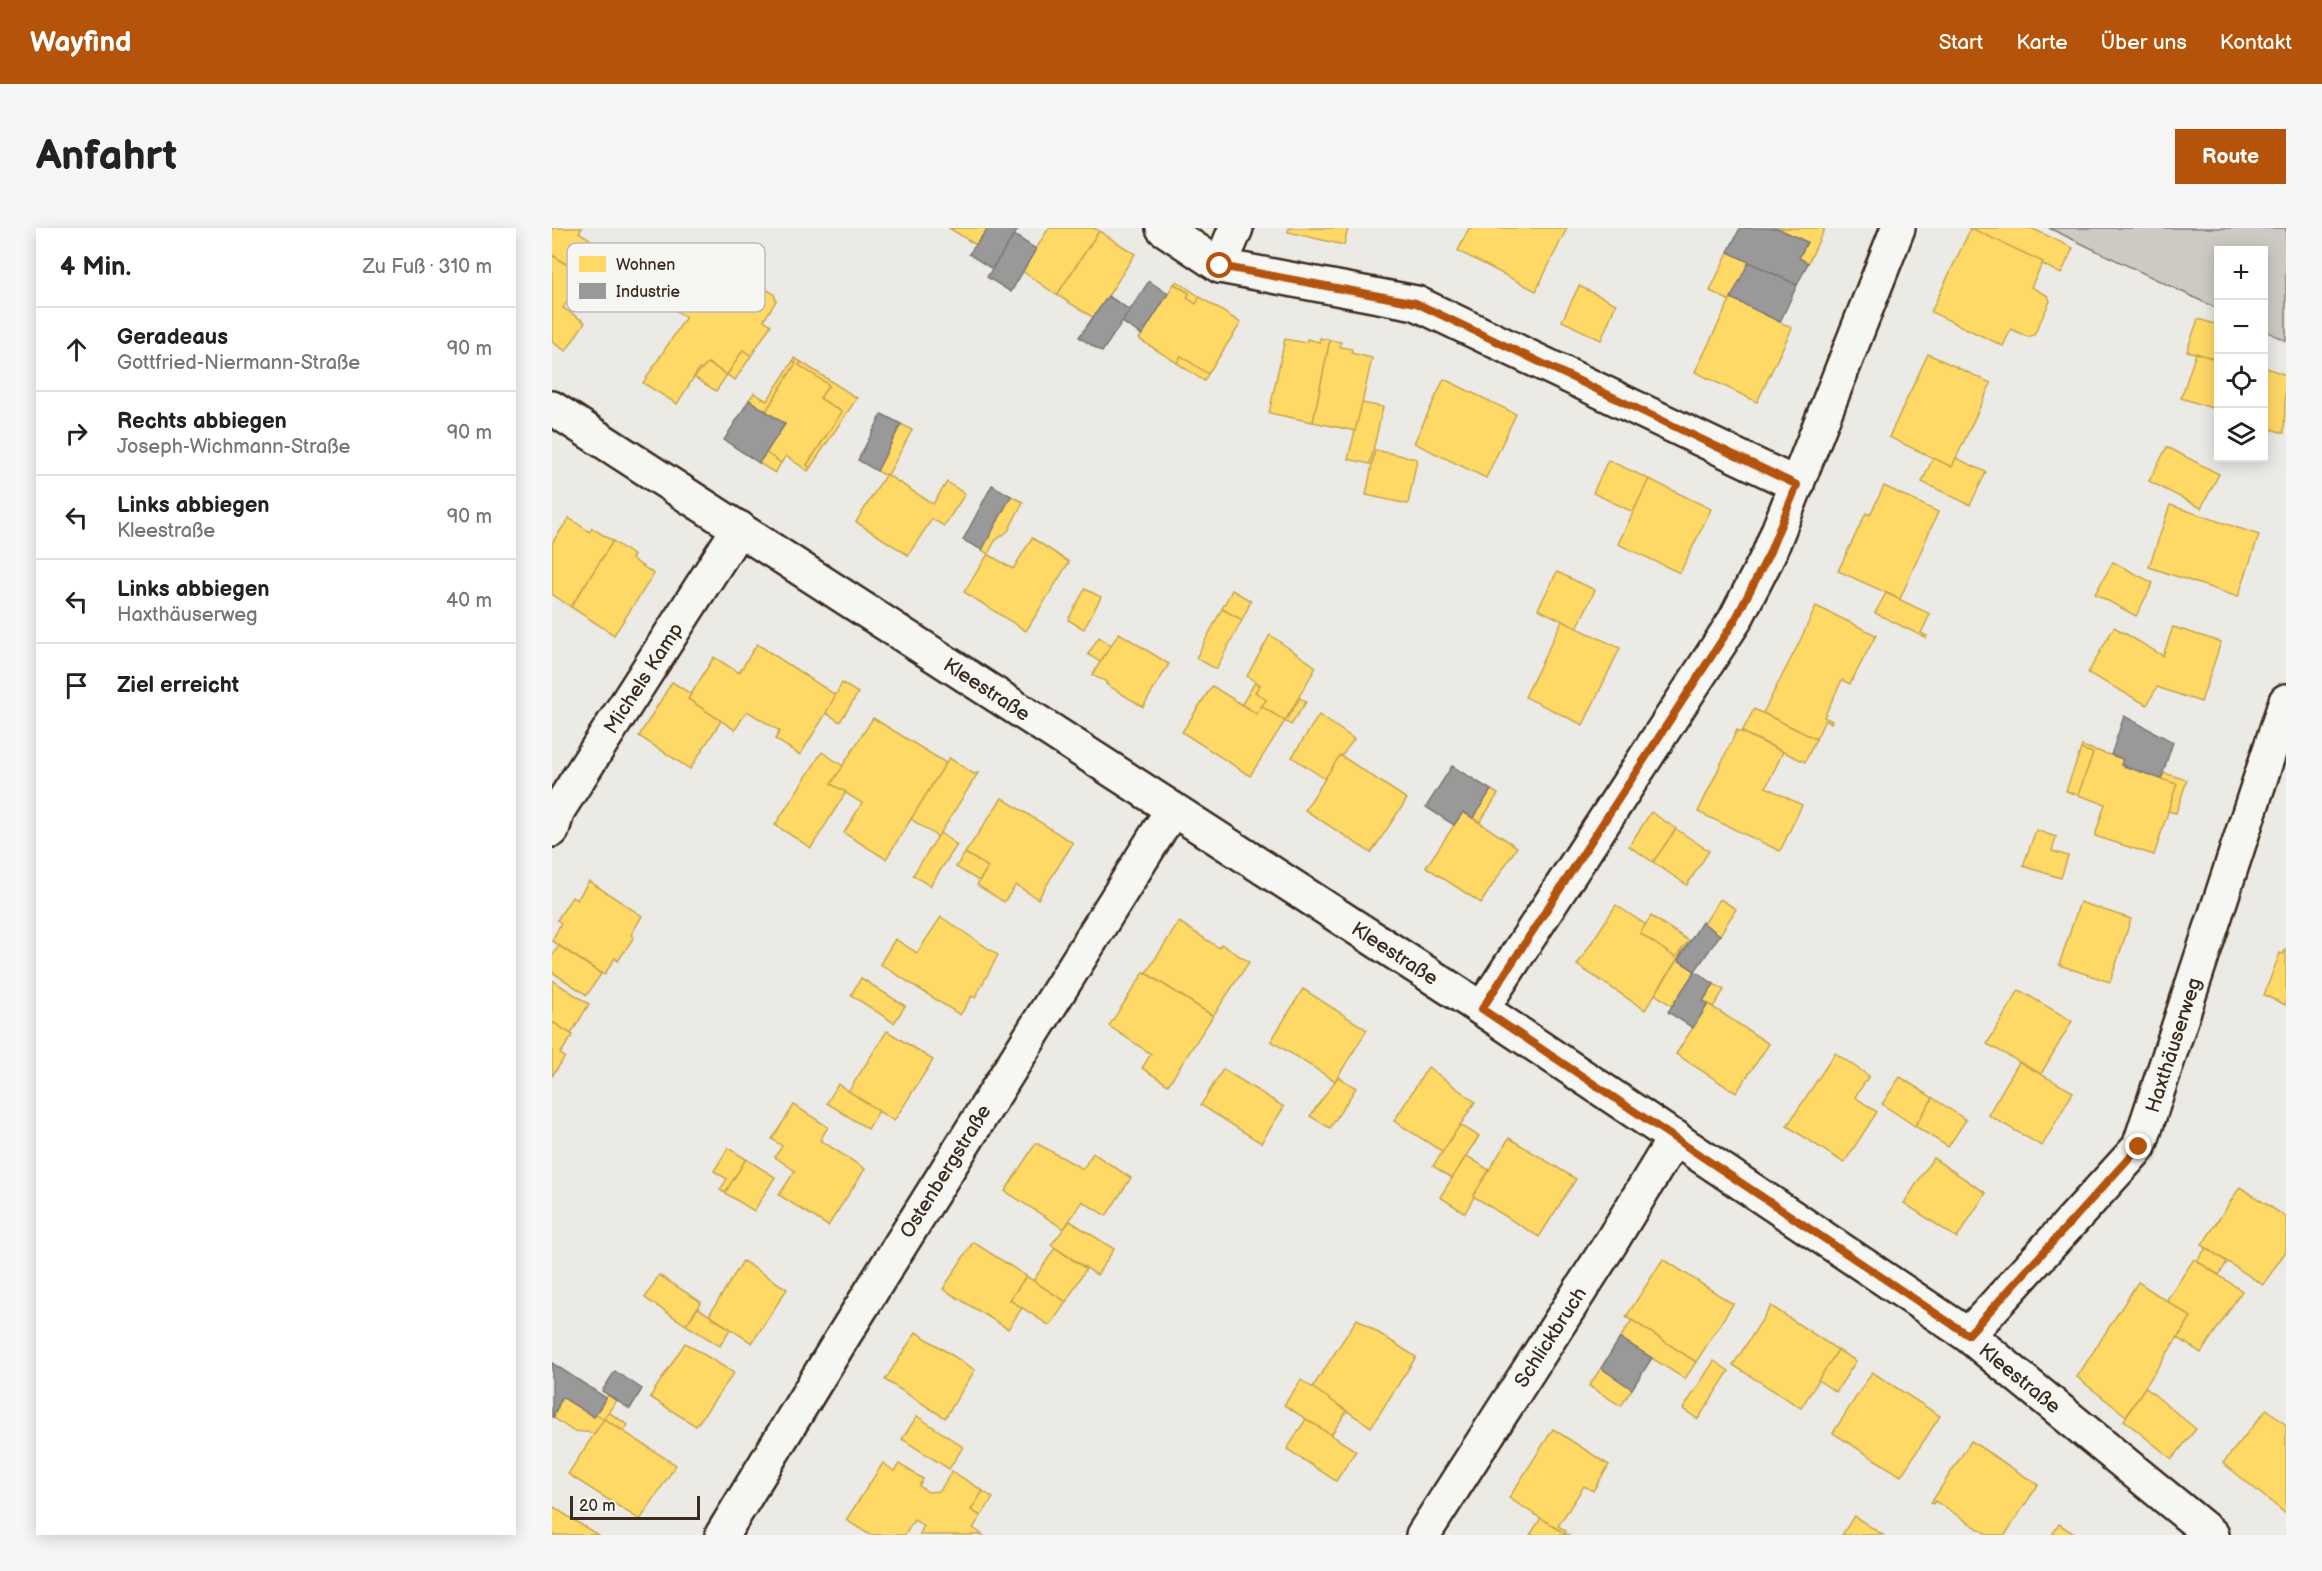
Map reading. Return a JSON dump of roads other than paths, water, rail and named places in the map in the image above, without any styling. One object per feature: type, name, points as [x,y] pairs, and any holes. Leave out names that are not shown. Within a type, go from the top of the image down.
[{"type":"street","points":[[1163,228],[1220,266],[1416,303],[1797,485]]},
{"type":"street","points":[[1220,266],[1236,228]]},
{"type":"street","points":[[1482,1009],[1735,620],[1769,554],[1898,228]]},
{"type":"street","name":"Kleestraße","points":[[552,408],[1482,1009],[1968,1335],[2212,1535]]},
{"type":"street","name":"Michels Kamp","points":[[552,830],[558,810],[739,528]]},
{"type":"street","name":"Haxthäuserweg","points":[[1968,1335],[2139,1147],[2286,701]]},
{"type":"street","name":"Ostenbergstraße","points":[[722,1535],[850,1325],[1172,810]]},
{"type":"street","name":"Schlickbruch","points":[[1423,1535],[1610,1244],[1675,1137]]}]
